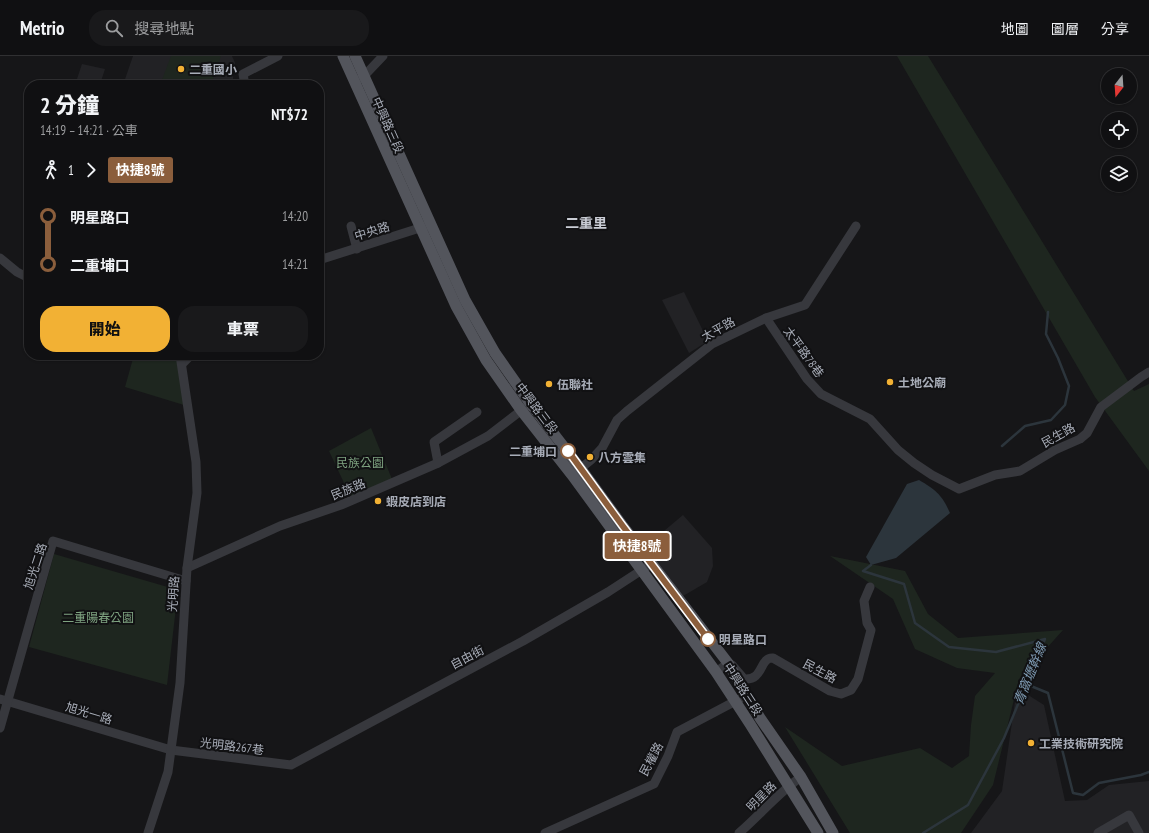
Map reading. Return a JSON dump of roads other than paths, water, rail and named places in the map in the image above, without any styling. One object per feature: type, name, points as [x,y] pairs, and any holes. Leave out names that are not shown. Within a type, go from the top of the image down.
[{"type":"main road","name":"中興路三段","points":[[343,56],[359,79],[431,224],[466,300],[526,406]]},
{"type":"main road","name":"中興路三段","points":[[355,56],[359,79],[420,228],[456,306],[486,360],[526,406],[576,472],[642,570],[736,701],[818,833]]},
{"type":"main road","name":"中興路三段","points":[[576,472],[622,525],[728,664],[760,718],[801,777],[833,833]]},
{"type":"street","points":[[244,80],[243,74],[278,56]]},
{"type":"street","points":[[359,79],[383,56]]},
{"type":"street","name":"中央路","points":[[324,258],[431,224]]},
{"type":"street","points":[[351,226],[357,248]]},
{"type":"street","name":"太平路","points":[[576,472],[591,460],[602,448],[617,420],[712,344],[766,318],[805,304],[856,226]]},
{"type":"street","points":[[0,258],[17,272],[24,276]]},
{"type":"street","name":"太平路78巷","points":[[766,318],[807,379],[821,394],[870,419],[898,450],[914,464],[959,489]]},
{"type":"street","name":"光明路","points":[[148,833],[168,772],[180,683],[187,568],[197,493],[196,462],[181,360]]},
{"type":"street","name":"民生路","points":[[959,489],[995,475],[1020,471],[1055,450],[1080,439],[1087,432],[1101,407],[1149,372]]},
{"type":"street","name":"民族路","points":[[187,568],[280,526],[341,505],[438,463],[488,436],[526,406]]},
{"type":"street","points":[[438,463],[434,442],[477,412]]},
{"type":"street","name":"旭光二路","points":[[0,728],[4,700],[53,541],[186,581]]},
{"type":"street","name":"自由街","points":[[291,765],[524,641],[608,592],[651,564]]},
{"type":"street","name":"民生路","points":[[728,664],[732,665],[744,679],[750,679],[757,675],[762,669],[765,660],[773,658],[830,691],[841,694],[851,690],[858,679],[871,630],[867,623],[864,601],[870,587]]},
{"type":"street","points":[[716,672],[728,664]]},
{"type":"street","name":"民權路","points":[[545,833],[654,784],[668,756],[677,732],[747,695]]},
{"type":"street","name":"旭光一路","points":[[4,700],[170,750]]},
{"type":"street","name":"光明路267巷","points":[[170,750],[291,765]]},
{"type":"street","name":"明星路","points":[[739,833],[788,786],[801,777]]},
{"type":"street","points":[[1098,833],[1129,814],[1140,833]]},
{"type":"waterway","points":[[1002,446],[1025,426],[1051,420],[1065,405],[1069,386],[1058,358],[1046,334],[1048,312]]},
{"type":"waterway","name":"青窩壢幹線","points":[[871,565],[863,571],[904,584],[915,623],[949,647],[996,652],[1045,639],[1004,738],[968,805],[923,833]]},
{"type":"waterway","points":[[1026,684],[1048,693],[1073,793],[1083,795],[1099,783],[1141,775],[1149,772]]},
{"type":"place","name":"二重國小","points":[[181,69]]},
{"type":"place","name":"土地公廟","points":[[890,382]]},
{"type":"place","name":"伍聯社","points":[[549,384]]},
{"type":"place","name":"二重埔口","points":[[568,451]]},
{"type":"place","name":"八方雲集","points":[[590,457]]},
{"type":"place","name":"蝦皮店到店","points":[[378,501]]},
{"type":"place","name":"明星路口","points":[[708,639]]},
{"type":"place","name":"工業技術研究院","points":[[1031,743]]},
{"type":"district","name":"二重里","points":[[586,223]]},
{"type":"park label","name":"民族公園","points":[[360,462]]},
{"type":"park label","name":"二重陽春公園","points":[[98,617]]}]
